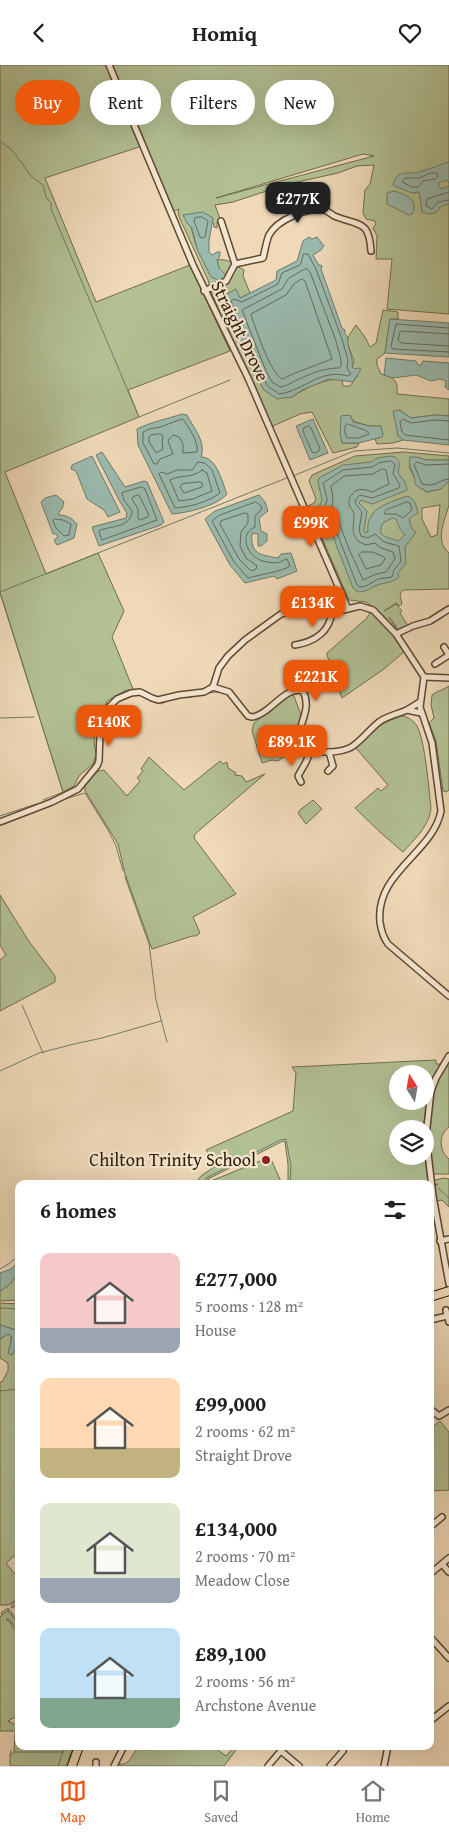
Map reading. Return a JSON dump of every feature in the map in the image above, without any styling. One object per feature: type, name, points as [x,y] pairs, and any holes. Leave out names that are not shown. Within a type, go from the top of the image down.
[{"type":"main road","points":[[434,1296],[449,1291]]},
{"type":"main road","points":[[72,1766],[78,1750]]},
{"type":"street","name":"Straight Drove","points":[[109,65],[204,291],[248,378],[348,609]]},
{"type":"street","points":[[235,264],[263,258],[268,237],[272,231],[296,214],[318,210],[326,210],[335,217],[362,224],[370,236],[371,251]]},
{"type":"street","points":[[204,291],[226,281],[235,264],[220,221]]},
{"type":"street","points":[[0,822],[52,802],[78,789],[97,766],[102,727],[109,707],[117,699],[140,691],[158,700],[204,692],[213,687],[219,668],[228,655],[278,616],[292,611],[332,611],[360,606],[370,609],[396,634],[424,677],[420,702],[421,713],[432,743],[441,803],[440,817],[433,830],[387,887],[381,901],[380,925],[388,944],[449,996]]},
{"type":"street","points":[[396,634],[430,621],[449,609]]},
{"type":"street","points":[[295,645],[303,644],[322,635],[329,625],[332,611]]},
{"type":"street","points":[[301,636],[303,644]]},
{"type":"street","points":[[435,665],[449,655],[444,647]]},
{"type":"street","points":[[424,677],[449,678]]},
{"type":"street","points":[[213,687],[229,692],[248,715],[252,717],[263,713],[292,691],[303,691],[306,700],[306,711],[300,738],[303,744],[315,751],[349,748],[380,722],[408,710],[420,702]]},
{"type":"street","points":[[408,710],[421,713]]},
{"type":"street","points":[[301,782],[298,776],[311,750]]},
{"type":"street","points":[[328,771],[333,766],[329,751]]},
{"type":"street","points":[[431,1180],[426,1136],[431,1091],[436,1077],[449,1056]]},
{"type":"street","points":[[434,1202],[449,1284]]},
{"type":"street","points":[[440,1241],[449,1239]]},
{"type":"street","points":[[434,1318],[447,1313],[449,1322]]},
{"type":"street","points":[[434,1412],[439,1416],[449,1410]]},
{"type":"street","points":[[434,1524],[444,1517],[438,1511]]},
{"type":"street","points":[[434,1571],[449,1558]]},
{"type":"street","points":[[442,1564],[449,1572]]},
{"type":"street","points":[[434,1641],[448,1654]]},
{"type":"street","points":[[434,1718],[449,1706]]},
{"type":"street","points":[[114,1766],[122,1750]]},
{"type":"street","points":[[268,1766],[281,1750]]},
{"type":"street","points":[[285,1750],[300,1766]]},
{"type":"street","points":[[384,1766],[387,1750]]},
{"type":"street","points":[[330,1766],[343,1751]]},
{"type":"green space","points":[[0,65],[449,65],[449,314],[387,309],[392,259],[376,259],[377,236],[373,228],[376,224],[375,221],[366,219],[363,213],[365,190],[370,184],[374,165],[357,166],[338,173],[288,184],[233,202],[215,205],[221,221],[217,222],[217,228],[214,227],[213,222],[190,224],[197,249],[219,268],[217,260],[228,261],[244,270],[243,276],[250,293],[240,298],[235,290],[223,296],[292,397],[310,387],[329,380],[342,379],[343,386],[350,386],[358,375],[352,367],[354,361],[347,342],[348,337],[356,325],[370,347],[376,343],[383,310],[398,312],[398,319],[390,319],[385,353],[377,359],[377,365],[381,374],[396,382],[397,394],[449,399],[449,416],[435,415],[411,418],[399,410],[398,435],[403,440],[393,443],[377,444],[375,439],[382,437],[381,426],[369,426],[353,421],[350,415],[342,443],[359,443],[357,447],[333,453],[312,412],[300,414],[273,426],[266,420],[212,294],[208,280],[180,219],[179,209],[170,213],[142,146],[45,178],[96,302],[190,265],[230,351],[128,390],[139,417],[5,472],[46,574],[98,553],[124,611],[112,637],[133,689],[125,691],[107,701],[95,732],[96,755],[93,764],[79,776],[74,786],[63,792],[0,592]],"holes":[[[363,154],[374,156],[216,198]]]},
{"type":"green space","points":[[404,452],[449,456],[449,460],[426,460],[417,457],[409,467],[420,488],[426,492],[441,489],[449,481],[449,505],[441,536],[442,543],[449,553],[449,589],[403,590],[400,594],[402,604],[399,606],[396,603],[384,611],[396,604],[402,611],[400,613],[408,626],[399,630],[389,617],[398,631],[405,651],[384,669],[342,698],[331,670],[327,653],[367,618],[373,607],[366,602],[349,600],[308,506],[314,503],[316,499],[309,481],[312,475],[355,456]],"holes":[[[440,505],[437,535],[431,537],[422,519],[422,508]]]},
{"type":"green space","points":[[449,686],[449,790],[446,792],[443,791],[436,741],[429,723],[434,718],[431,705],[432,695]]},
{"type":"green space","points":[[292,691],[301,715],[304,715],[300,723],[298,740],[301,740],[302,743],[278,761],[272,760],[262,763],[252,731],[254,723]]},
{"type":"green space","points":[[401,716],[412,721],[420,733],[431,808],[425,826],[403,852],[355,808],[378,788],[381,791],[388,785],[355,747],[381,724]]},
{"type":"green space","points":[[149,757],[184,790],[220,761],[223,764],[227,762],[228,768],[236,773],[235,775],[242,776],[246,782],[265,774],[195,834],[194,838],[236,894],[193,917],[200,933],[196,936],[152,949],[125,874],[118,844],[85,791],[85,786],[98,771],[104,770],[127,796],[140,781],[137,778],[143,771],[141,769]]},
{"type":"green space","points":[[313,800],[322,809],[306,824],[298,813]]},
{"type":"green space","points":[[0,895],[28,940],[55,976],[55,982],[0,1011],[0,960],[6,955],[0,945]]},
{"type":"green space","points":[[449,1059],[449,1127],[443,1134],[441,1143],[443,1152],[449,1159],[449,1174],[435,1174],[433,1173],[432,1165],[434,1165],[434,1120],[430,1120],[430,1114],[431,1110],[434,1110],[434,1095],[442,1072]]},
{"type":"green space","points":[[436,1060],[436,1064],[441,1064],[434,1077],[434,1065],[389,1065],[389,1110],[426,1110],[424,1120],[389,1120],[389,1165],[426,1165],[428,1180],[288,1180],[288,1164],[285,1142],[283,1141],[208,1180],[198,1180],[217,1165],[206,1150],[293,1111],[296,1073],[292,1067]]},
{"type":"green space","points":[[270,1157],[280,1180],[213,1180]]},
{"type":"green space","points":[[449,1179],[449,1207],[442,1200],[437,1201],[434,1186],[438,1184],[434,1185],[435,1180]]},
{"type":"green space","points":[[15,1276],[15,1300],[0,1301],[0,1291],[10,1284]]},
{"type":"green space","points":[[0,1303],[15,1304],[15,1330],[0,1325]]},
{"type":"green space","points":[[8,1334],[11,1335],[11,1342],[15,1346],[15,1555],[6,1563],[15,1574],[15,1601],[8,1605],[0,1605],[0,1382],[2,1382],[8,1371],[8,1363],[0,1358],[0,1339]]},
{"type":"green space","points":[[440,1421],[449,1432],[449,1490],[434,1491],[434,1426]]},
{"type":"green space","points":[[8,1608],[15,1617],[15,1627],[10,1620],[6,1619],[15,1630],[15,1717],[8,1721],[15,1724],[15,1731],[0,1731],[1,1613]]},
{"type":"green space","points":[[15,1733],[15,1750],[72,1750],[66,1766],[10,1766],[10,1755],[14,1752]]},
{"type":"green space","points":[[136,1750],[218,1750],[226,1756],[231,1750],[236,1750],[224,1766],[118,1766],[128,1761]]},
{"type":"water","points":[[449,162],[449,183],[446,180],[438,183],[441,189],[449,186],[449,204],[440,207],[435,213],[422,212],[419,192],[412,193],[393,185],[397,176],[401,174],[419,172]]},
{"type":"water","points":[[394,191],[410,198],[414,204],[413,213],[409,215],[387,204],[387,193]]},
{"type":"water","points":[[203,212],[213,218],[209,252],[212,255],[220,252],[217,260],[219,268],[226,275],[224,279],[218,280],[211,277],[197,249],[192,228],[183,215]]},
{"type":"water","points":[[309,237],[312,239],[317,237],[324,246],[313,255],[318,264],[322,266],[321,269],[342,328],[348,337],[352,367],[361,369],[353,382],[329,379],[302,390],[292,397],[277,399],[264,390],[256,376],[223,296],[236,289],[240,298],[276,280],[277,271],[297,261],[303,241]]},
{"type":"water","points":[[390,319],[449,323],[449,357],[385,353]]},
{"type":"water","points":[[386,358],[416,361],[418,365],[421,365],[423,361],[449,363],[449,390],[445,387],[446,381],[440,379],[431,381],[416,375],[393,378],[384,375]]},
{"type":"water","points":[[399,410],[411,418],[435,415],[449,416],[449,445],[403,440],[398,436],[393,411]]},
{"type":"water","points":[[182,414],[187,415],[199,436],[202,446],[201,457],[207,458],[215,466],[227,494],[209,505],[172,514],[138,445],[137,429],[153,422]]},
{"type":"water","points":[[350,415],[353,422],[369,426],[381,426],[382,437],[359,443],[342,443],[340,433],[341,416]]},
{"type":"water","points":[[313,419],[328,453],[310,460],[296,426]]},
{"type":"water","points":[[102,452],[125,487],[144,481],[147,482],[164,522],[161,525],[99,546],[92,527],[126,518],[127,513],[96,455]]},
{"type":"water","points":[[92,456],[120,512],[108,517],[104,510],[87,499],[76,471],[71,469],[72,465]]},
{"type":"water","points":[[391,456],[398,460],[398,473],[405,482],[407,490],[372,504],[361,500],[359,503],[367,511],[365,533],[368,532],[370,517],[374,512],[386,504],[407,496],[416,505],[418,513],[409,519],[412,529],[416,532],[405,547],[406,563],[398,573],[399,577],[393,581],[358,592],[353,588],[327,521],[319,507],[322,500],[318,481],[319,478],[343,465],[371,462],[377,458]],"holes":[[[392,518],[396,519],[405,535],[398,541],[384,536],[381,532],[383,523]]]},
{"type":"water","points":[[410,457],[426,460],[449,460],[449,481],[441,489],[426,492],[415,484],[409,461]]},
{"type":"water","points":[[56,495],[64,502],[59,515],[69,517],[77,524],[74,538],[57,545],[54,540],[58,537],[56,534],[53,534],[41,502],[45,498]]},
{"type":"water","points":[[259,495],[265,502],[268,511],[259,518],[261,531],[267,534],[267,541],[258,546],[258,534],[252,533],[255,549],[266,556],[278,558],[281,554],[291,553],[297,571],[277,579],[274,576],[245,583],[230,565],[205,519],[215,511]]},
{"type":"water","points":[[15,1266],[14,1279],[0,1291],[0,1273]]},
{"type":"water","points":[[0,1325],[15,1330],[15,1350],[12,1355],[8,1353],[12,1337],[8,1334],[0,1339]]},
{"type":"waterway","points":[[0,141],[12,150],[31,176],[43,185],[46,197],[51,203],[51,209],[139,417],[230,380]]},
{"type":"waterway","points":[[293,476],[354,451],[397,448],[449,453]]},
{"type":"waterway","points":[[0,592],[289,477]]},
{"type":"waterway","points":[[0,593],[63,792],[43,800]]},
{"type":"waterway","points":[[207,693],[219,692]]},
{"type":"waterway","points":[[185,697],[198,695]]},
{"type":"waterway","points":[[161,704],[167,701]]},
{"type":"waterway","points":[[0,718],[34,717]]},
{"type":"waterway","points":[[62,800],[85,793],[116,846],[123,871]]},
{"type":"waterway","points":[[0,816],[36,804]]},
{"type":"waterway","points":[[0,825],[44,808]]},
{"type":"waterway","points":[[125,877],[149,944],[156,1000],[167,1042]]},
{"type":"waterway","points":[[22,1005],[43,1053]]},
{"type":"waterway","points":[[0,1071],[39,1053],[161,1021]]},
{"type":"waterway","points":[[206,1180],[206,1178],[280,1140],[286,1139],[291,1166],[290,1180]]},
{"type":"waterway","points":[[438,1188],[449,1198]]},
{"type":"waterway","points":[[0,1269],[15,1259]]},
{"type":"waterway","points":[[0,1308],[15,1309]]},
{"type":"waterway","points":[[0,1391],[15,1389]]},
{"type":"waterway","points":[[2,1615],[9,1610]]},
{"type":"waterway","points":[[8,1611],[15,1620]]},
{"type":"waterway","points":[[10,1755],[11,1750]]},
{"type":"waterway","points":[[58,1766],[64,1750]]},
{"type":"waterway","points":[[14,1752],[63,1752]]},
{"type":"place","name":"Chilton Trinity School","points":[[266,1160]]}]
